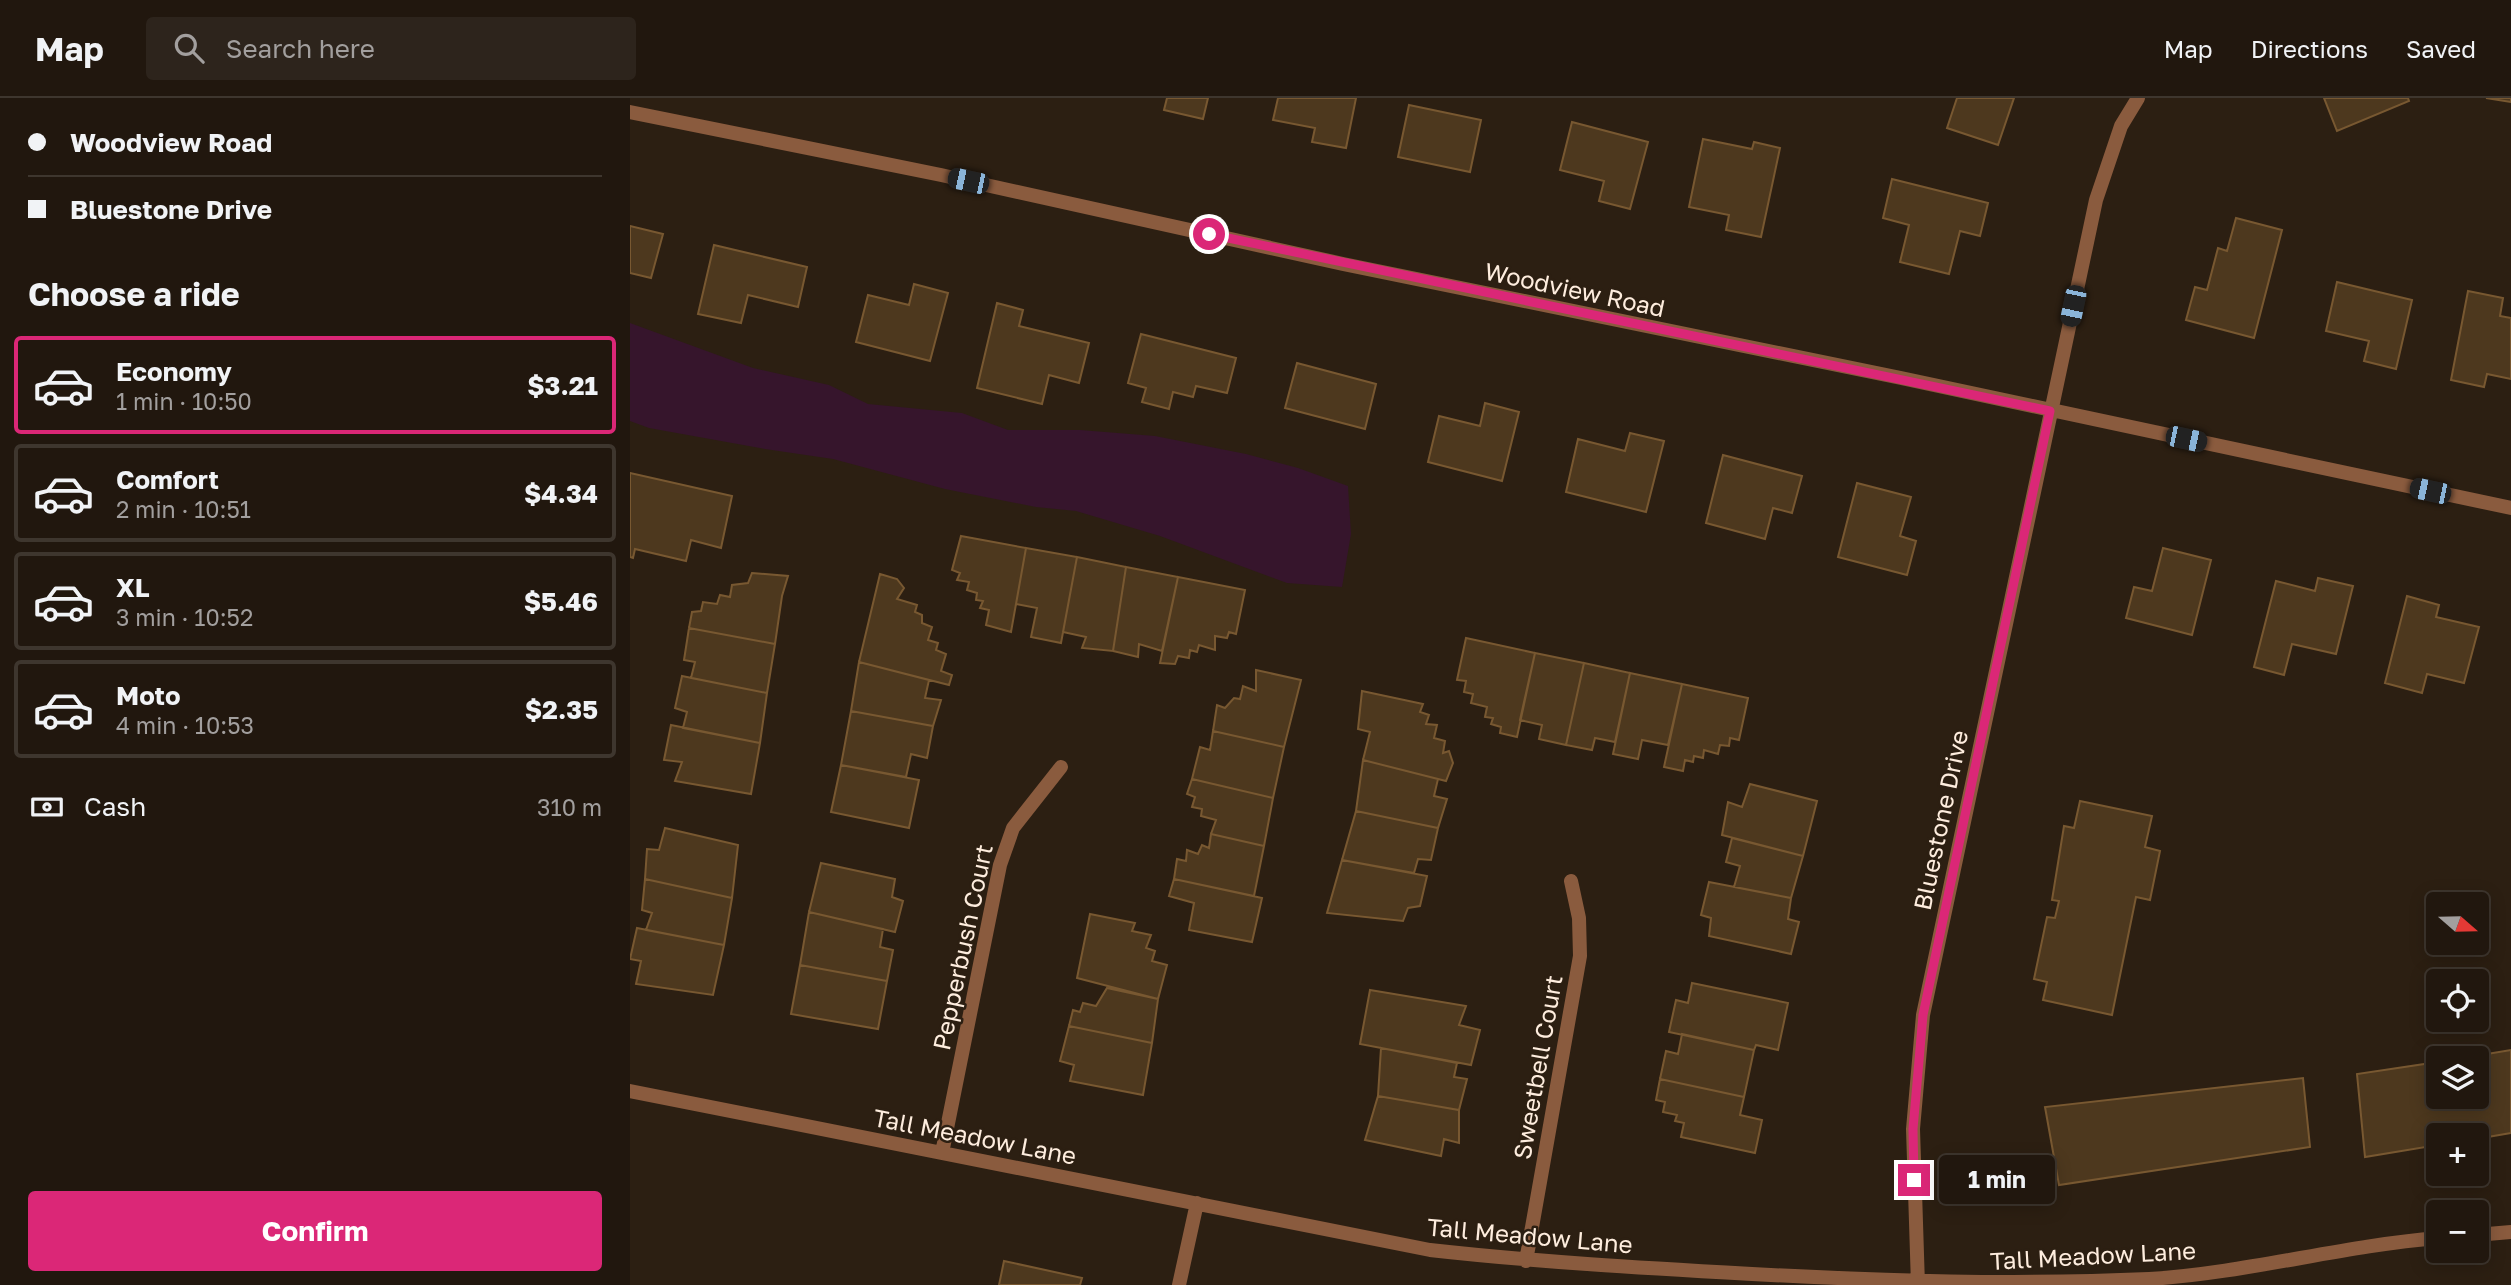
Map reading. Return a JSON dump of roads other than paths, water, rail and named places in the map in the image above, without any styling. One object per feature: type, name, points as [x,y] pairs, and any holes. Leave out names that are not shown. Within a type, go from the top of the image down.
[{"type":"street","name":"Bluestone Drive","points":[[1918,1284],[1913,1129],[1923,1015],[2096,200],[2121,127],[2138,98]]},
{"type":"street","name":"Woodview Road","points":[[630,112],[2511,508]]},
{"type":"street","name":"Pepperbush Court","points":[[942,1153],[1000,864],[1013,828],[1061,767]]},
{"type":"street","name":"Sweetbell Court","points":[[1526,1261],[1580,956],[1579,918],[1571,881]]},
{"type":"street","name":"Tall Meadow Lane","points":[[630,1091],[1430,1250],[1526,1261],[1918,1284],[2053,1285],[2153,1279],[2245,1268],[2426,1240]]},
{"type":"street","points":[[1179,1285],[1197,1203]]},
{"type":"street","points":[[2489,1234],[2511,1232]]}]
